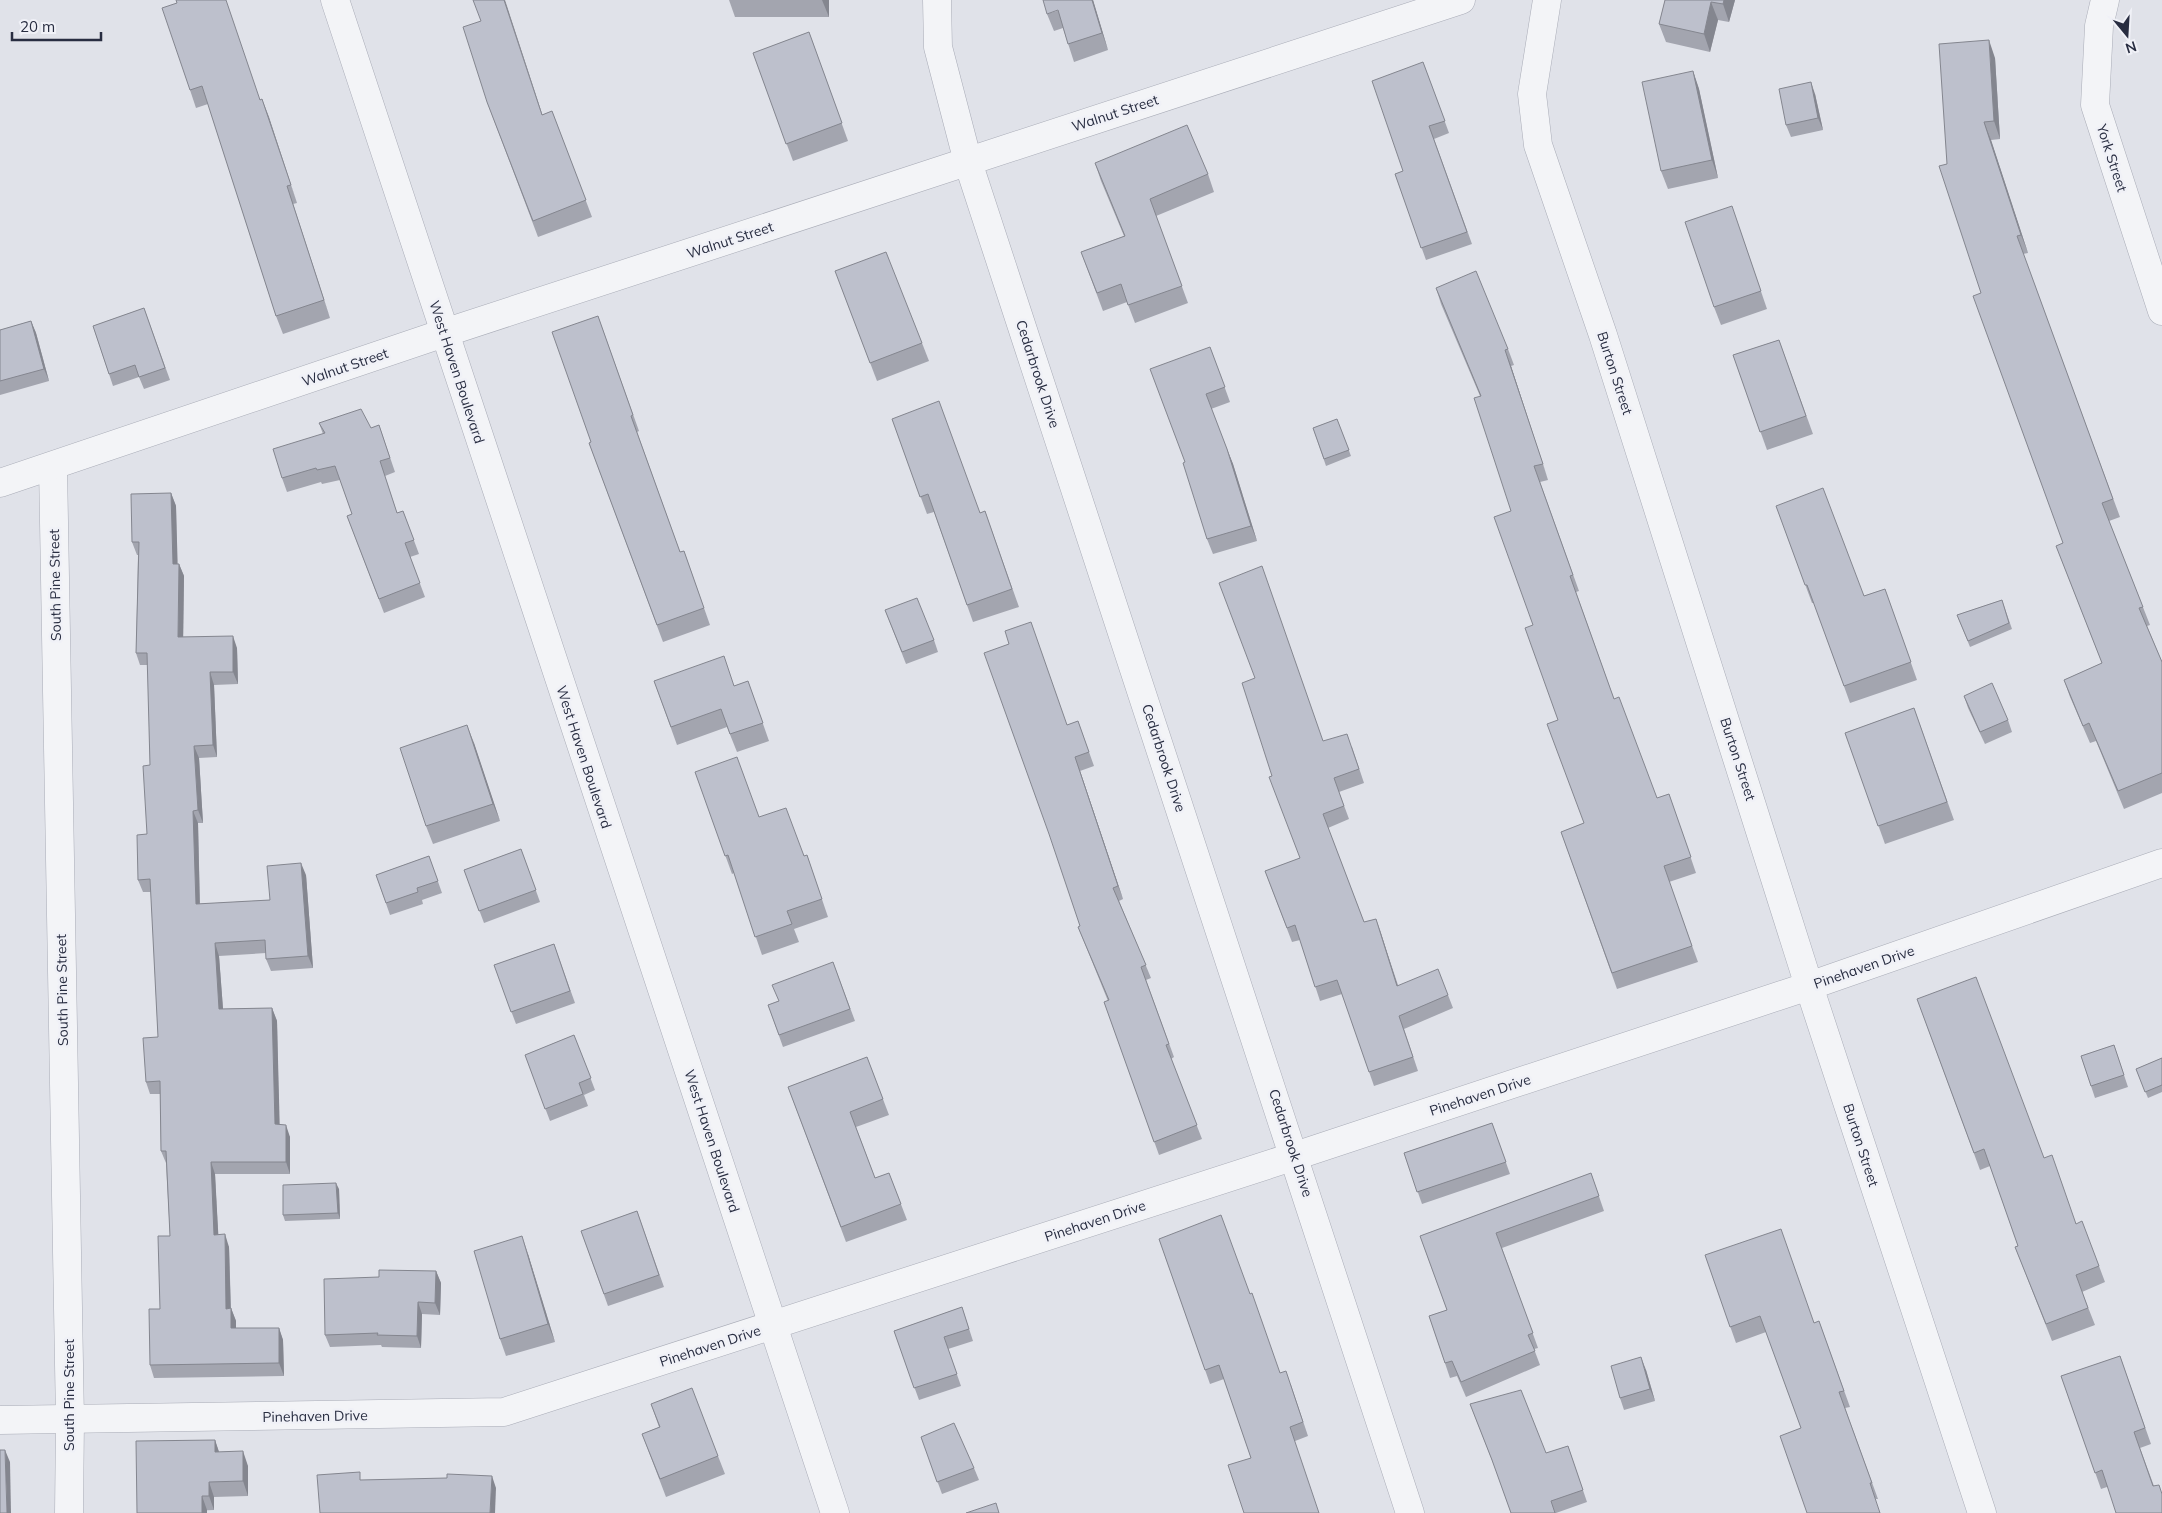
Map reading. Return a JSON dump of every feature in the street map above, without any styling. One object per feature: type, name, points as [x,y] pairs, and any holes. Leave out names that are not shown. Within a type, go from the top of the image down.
[{"type":"street","name":"West Haven Boulevard","points":[[335,0],[835,1513]]},
{"type":"street","name":"Cedarbrook Drive","points":[[937,0],[938,47],[968,162],[1295,1156],[1410,1513]]},
{"type":"street","name":"Walnut Street","points":[[0,484],[444,333],[1461,0]]},
{"type":"street","name":"Burton Street","points":[[1547,0],[1537,50],[1532,94],[1538,144],[1603,335],[1809,986],[1982,1513]]},
{"type":"street","name":"York Street","points":[[2105,0],[2099,26],[2095,105],[2162,312]]},
{"type":"street","name":"South Pine Street","points":[[54,466],[70,1420],[68,1513]]},
{"type":"street","name":"Pinehaven Drive","points":[[0,1420],[504,1412],[1295,1156],[1809,986],[2162,863]]},
{"type":"building","points":[[176,0],[226,0],[291,185],[287,186],[324,300],[276,316],[202,86],[190,90],[162,8],[177,3]]},
{"type":"building","points":[[473,0],[504,0],[542,115],[552,111],[586,200],[533,221],[487,102],[463,27],[481,21]]},
{"type":"building","points":[[1043,0],[1092,0],[1102,33],[1068,44],[1058,10],[1047,14]]},
{"type":"building","points":[[1665,0],[1724,0],[1723,4],[1711,2],[1704,34],[1659,24]]},
{"type":"building","points":[[809,32],[842,123],[786,144],[753,53]]},
{"type":"building","points":[[1989,40],[1994,121],[1984,122],[2021,235],[2017,236],[2113,499],[2102,503],[2143,607],[2139,608],[2162,662],[2162,773],[2118,791],[2089,723],[2083,726],[2064,680],[2102,663],[2056,546],[2063,543],[1973,296],[1981,293],[1939,166],[1947,164],[1939,44]]},
{"type":"building","points":[[1423,62],[1445,121],[1429,126],[1467,232],[1421,248],[1395,174],[1403,171],[1372,81]]},
{"type":"building","points":[[1693,71],[1712,160],[1661,171],[1642,82]]},
{"type":"building","points":[[1811,82],[1818,118],[1786,125],[1779,89]]},
{"type":"building","points":[[1187,125],[1208,174],[1150,199],[1182,286],[1128,305],[1121,284],[1097,293],[1081,252],[1125,236],[1095,163]]},
{"type":"building","points":[[1732,206],[1761,291],[1714,307],[1685,222]]},
{"type":"building","points":[[886,252],[922,343],[870,363],[835,271]]},
{"type":"building","points":[[1476,271],[1508,349],[1505,350],[1543,464],[1534,466],[1573,575],[1570,576],[1614,699],[1619,697],[1657,798],[1669,794],[1691,857],[1664,866],[1692,946],[1612,973],[1561,832],[1584,823],[1547,724],[1558,720],[1525,628],[1533,625],[1494,517],[1511,511],[1474,398],[1481,396],[1436,288]]},
{"type":"building","points":[[144,308],[165,368],[139,377],[135,365],[109,374],[93,326]]},
{"type":"building","points":[[598,316],[633,415],[631,416],[680,552],[684,551],[704,608],[657,625],[589,443],[591,442],[552,332]]},
{"type":"building","points":[[31,321],[44,369],[0,381],[0,330]]},
{"type":"building","points":[[1779,340],[1806,416],[1760,432],[1733,355]]},
{"type":"building","points":[[1210,347],[1225,387],[1206,394],[1227,449],[1251,526],[1207,539],[1183,463],[1185,462],[1150,369]]},
{"type":"building","points":[[939,401],[980,513],[985,511],[1012,589],[967,605],[928,494],[920,497],[892,419]]},
{"type":"building","points":[[361,409],[371,428],[379,425],[390,458],[380,461],[397,513],[403,511],[414,540],[405,543],[420,583],[379,599],[347,516],[352,514],[335,466],[317,470],[316,468],[282,478],[273,449],[325,433],[319,423]]},
{"type":"building","points":[[1337,419],[1349,450],[1324,459],[1313,428]]},
{"type":"building","points":[[1823,488],[1864,596],[1885,589],[1911,662],[1844,686],[1776,506]]},
{"type":"building","points":[[171,493],[173,564],[179,564],[178,637],[233,636],[233,672],[210,672],[213,745],[194,746],[198,810],[193,811],[196,904],[270,900],[267,866],[301,863],[308,956],[266,959],[265,940],[215,943],[219,1009],[272,1008],[275,1124],[286,1125],[286,1162],[211,1162],[214,1235],[225,1234],[226,1309],[231,1308],[231,1328],[279,1328],[279,1363],[150,1365],[149,1309],[160,1309],[158,1236],[170,1236],[166,1151],[161,1151],[160,1081],[146,1082],[143,1038],[158,1037],[150,879],[138,880],[137,835],[147,834],[143,766],[150,765],[147,653],[136,653],[139,542],[132,542],[131,494]]},
{"type":"building","points":[[1262,566],[1323,741],[1347,734],[1359,769],[1334,778],[1344,806],[1323,814],[1364,922],[1376,919],[1397,986],[1438,969],[1448,995],[1399,1016],[1413,1057],[1369,1072],[1337,980],[1315,987],[1295,925],[1287,928],[1265,871],[1300,858],[1269,777],[1272,776],[1242,683],[1255,678],[1219,583]]},
{"type":"building","points":[[917,598],[934,640],[902,652],[885,610]]},
{"type":"building","points":[[2002,600],[2009,623],[1968,641],[1957,615]]},
{"type":"building","points":[[1031,622],[1067,725],[1078,721],[1089,752],[1075,757],[1118,886],[1113,888],[1146,965],[1141,967],[1169,1044],[1166,1045],[1197,1125],[1154,1142],[1104,1002],[1109,1000],[1078,927],[1080,926],[1049,834],[984,653],[1009,644],[1005,631]]},
{"type":"building","points":[[724,656],[734,686],[748,681],[763,723],[730,734],[721,709],[671,727],[654,681]]},
{"type":"building","points":[[1992,683],[2008,720],[1980,732],[1964,696]]},
{"type":"building","points":[[1914,708],[1947,802],[1878,826],[1845,733]]},
{"type":"building","points":[[467,725],[493,804],[426,826],[400,748]]},
{"type":"building","points":[[737,757],[759,817],[786,808],[804,856],[807,855],[822,899],[787,911],[792,924],[755,937],[728,855],[725,856],[695,772]]},
{"type":"building","points":[[521,849],[536,890],[479,911],[464,870]]},
{"type":"building","points":[[429,856],[438,881],[417,888],[418,892],[386,903],[376,875]]},
{"type":"building","points":[[554,944],[570,991],[511,1012],[494,965]]},
{"type":"building","points":[[833,962],[850,1009],[779,1035],[768,1005],[779,1001],[772,985]]},
{"type":"building","points":[[1976,977],[2044,1158],[2052,1155],[2076,1224],[2082,1221],[2099,1266],[2076,1275],[2088,1308],[2046,1324],[2015,1247],[2018,1246],[1984,1149],[1974,1153],[1917,999]]},
{"type":"building","points":[[574,1035],[591,1078],[579,1083],[583,1094],[545,1109],[525,1055]]},
{"type":"building","points":[[2114,1045],[2124,1075],[2091,1086],[2081,1056]]},
{"type":"building","points":[[867,1057],[883,1099],[850,1112],[875,1178],[889,1173],[901,1204],[841,1227],[788,1087]]},
{"type":"building","points":[[2162,1058],[2162,1085],[2145,1092],[2136,1069]]},
{"type":"building","points":[[1492,1123],[1506,1162],[1417,1192],[1404,1153]]},
{"type":"building","points":[[1591,1173],[1599,1196],[1496,1233],[1533,1333],[1528,1335],[1535,1351],[1461,1382],[1452,1361],[1445,1363],[1429,1316],[1447,1310],[1420,1236]]},
{"type":"building","points":[[336,1183],[338,1213],[283,1215],[283,1185]]},
{"type":"building","points":[[637,1211],[659,1275],[604,1294],[581,1231]]},
{"type":"building","points":[[1221,1215],[1250,1294],[1252,1293],[1280,1373],[1286,1371],[1303,1422],[1290,1427],[1319,1513],[1244,1513],[1228,1465],[1251,1458],[1219,1365],[1205,1370],[1159,1239]]},
{"type":"building","points":[[1781,1229],[1814,1323],[1819,1321],[1844,1391],[1839,1392],[1872,1483],[1870,1483],[1880,1513],[1807,1513],[1780,1436],[1801,1428],[1760,1316],[1730,1327],[1705,1255]]},
{"type":"building","points":[[522,1236],[548,1324],[500,1339],[474,1251]]},
{"type":"building","points":[[379,1270],[436,1271],[435,1303],[418,1302],[417,1336],[377,1335],[378,1333],[325,1335],[324,1279],[379,1277]]},
{"type":"building","points":[[962,1307],[969,1329],[944,1337],[957,1374],[914,1388],[894,1331]]},
{"type":"building","points":[[2120,1356],[2145,1428],[2134,1432],[2153,1486],[2159,1485],[2162,1494],[2162,1513],[2116,1513],[2102,1470],[2095,1473],[2061,1376]]},
{"type":"building","points":[[1641,1357],[1650,1389],[1620,1398],[1611,1366]]},
{"type":"building","points":[[692,1388],[718,1456],[660,1479],[642,1434],[660,1427],[651,1404]]},
{"type":"building","points":[[1521,1390],[1546,1453],[1568,1446],[1583,1490],[1551,1501],[1555,1513],[1511,1513],[1470,1404]]},
{"type":"building","points":[[954,1423],[974,1468],[937,1482],[921,1437]]},
{"type":"building","points":[[215,1440],[215,1452],[243,1451],[243,1481],[209,1482],[209,1496],[202,1496],[202,1513],[137,1513],[136,1441]]},
{"type":"building","points":[[0,1450],[5,1450],[7,1513],[0,1513]]},
{"type":"building","points":[[360,1472],[360,1480],[447,1478],[447,1474],[492,1476],[490,1513],[320,1513],[317,1475]]},
{"type":"building","points":[[996,1503],[999,1513],[966,1513]]}]
